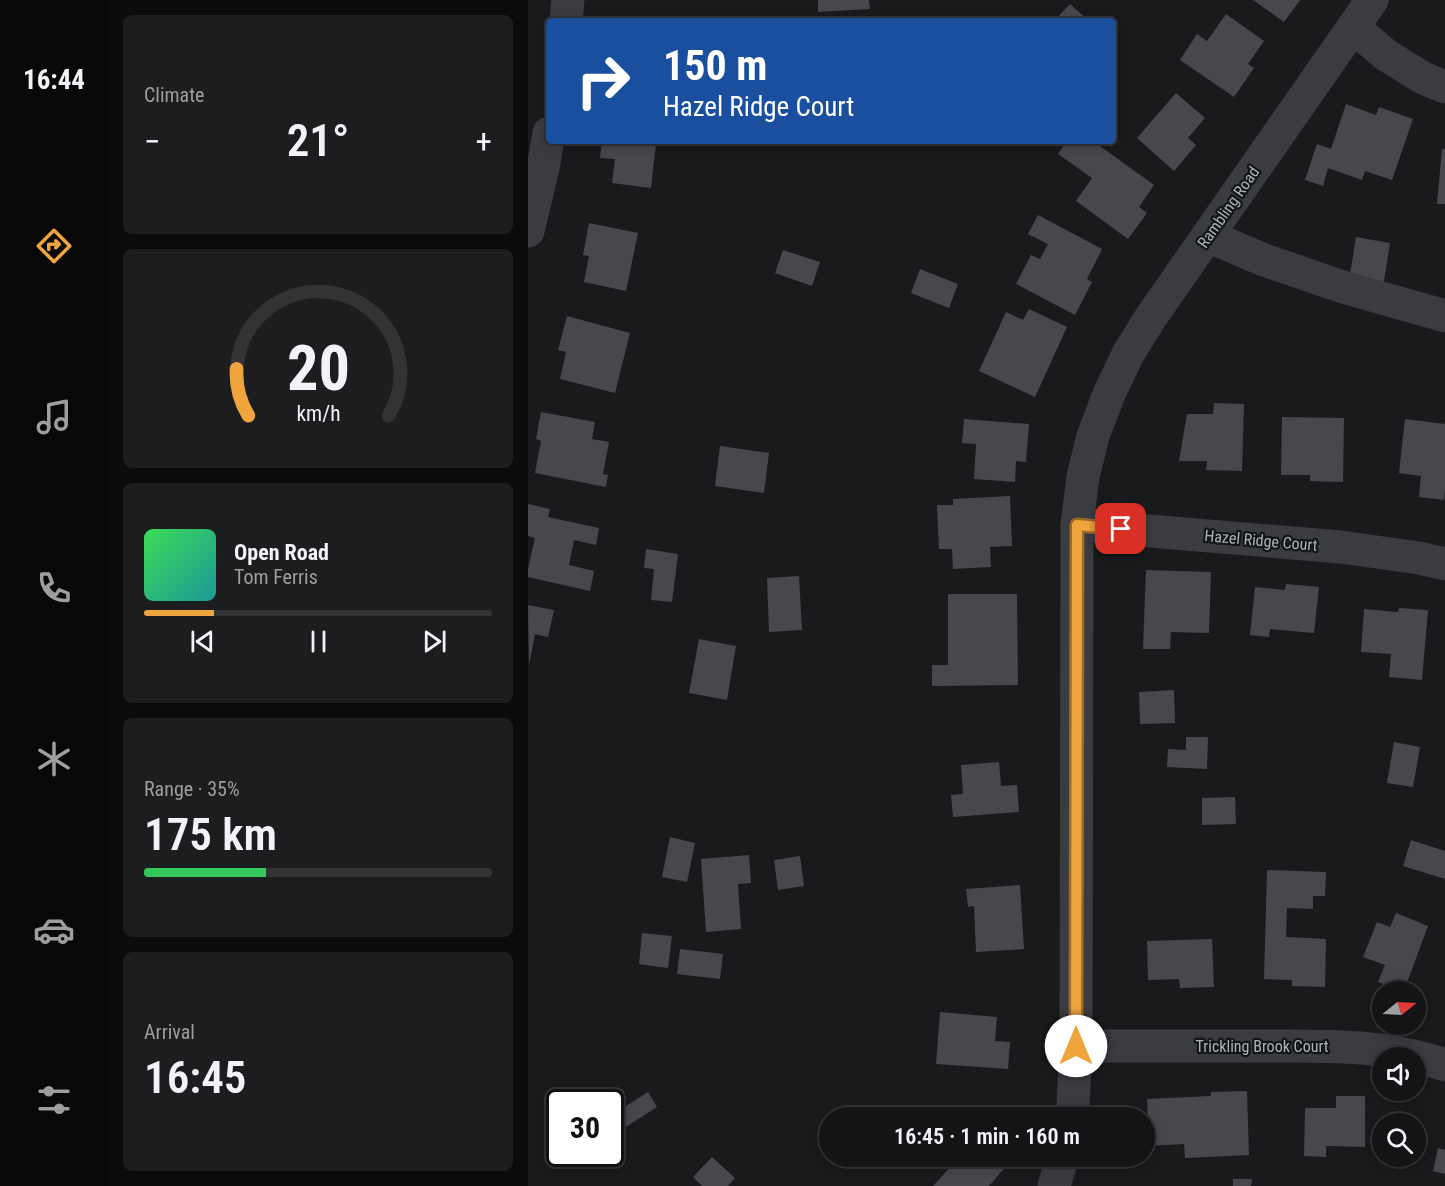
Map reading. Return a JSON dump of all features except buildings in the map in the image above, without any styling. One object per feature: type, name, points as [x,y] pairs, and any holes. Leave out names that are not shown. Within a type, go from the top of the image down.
[{"type":"street","points":[[566,18],[568,0]]},
{"type":"street","name":"Rambling Road","points":[[1073,1107],[1076,1046],[1077,525],[1083,477],[1094,436],[1109,394],[1128,354],[1151,317],[1372,0]]},
{"type":"street","points":[[1353,27],[1386,55],[1423,78],[1445,87]]},
{"type":"street","points":[[528,231],[547,144]]},
{"type":"street","points":[[1208,236],[1264,260],[1332,283],[1445,316]]},
{"type":"street","name":"Hazel Ridge Court","points":[[1077,525],[1341,547],[1445,564]]},
{"type":"street","name":"Trickling Brook Court","points":[[1076,1046],[1338,1046],[1385,1050],[1425,1058],[1445,1065]]},
{"type":"street","points":[[1054,1186],[1060,1167]]},
{"type":"route","points":[[1076,1046],[1077,525],[1121,529]]}]
